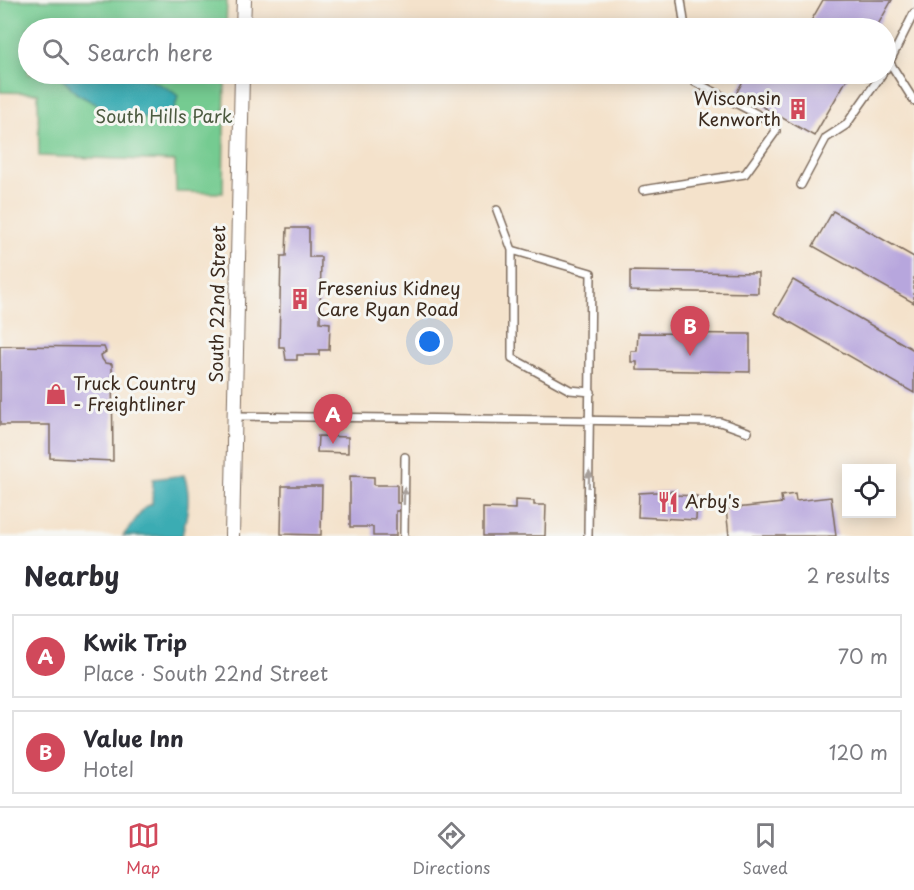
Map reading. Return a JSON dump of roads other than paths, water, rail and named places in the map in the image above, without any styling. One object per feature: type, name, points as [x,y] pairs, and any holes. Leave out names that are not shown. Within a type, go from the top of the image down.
[{"type":"street","points":[[243,18],[244,0]]},
{"type":"street","name":"South 22nd Street","points":[[232,536],[242,84]]},
{"type":"lane","points":[[681,0],[684,18]]},
{"type":"lane","points":[[896,50],[914,13]]},
{"type":"lane","points":[[896,77],[914,101]]},
{"type":"lane","points":[[643,190],[745,174],[776,131],[772,122],[699,84]]},
{"type":"lane","points":[[801,185],[826,138],[846,125],[875,84]]},
{"type":"lane","points":[[497,210],[512,250],[512,358],[570,390],[591,392]]},
{"type":"lane","points":[[512,250],[591,273],[588,536]]},
{"type":"lane","points":[[234,416],[720,422],[748,432]]},
{"type":"lane","points":[[404,536],[405,457]]},
{"type":"water","points":[[67,84],[159,84],[178,96],[173,114],[161,121],[111,112],[77,94]]},
{"type":"water","points":[[184,475],[188,498],[182,536],[123,536],[145,507],[152,504],[153,479]]},
{"type":"place","name":"Wisconsin Kenworth","points":[[798,109]]},
{"type":"place","name":"Fresenius Kidney Care Ryan Road","points":[[300,299]]},
{"type":"place","name":"Value Inn","points":[[690,356]]},
{"type":"place","name":"Truck Country - Freightliner","points":[[56,394]]},
{"type":"place","name":"Kwik Trip","points":[[333,444]]},
{"type":"place","name":"Arby's","points":[[668,502]]},
{"type":"park label","name":"South Hills Park","points":[[164,117]]}]
